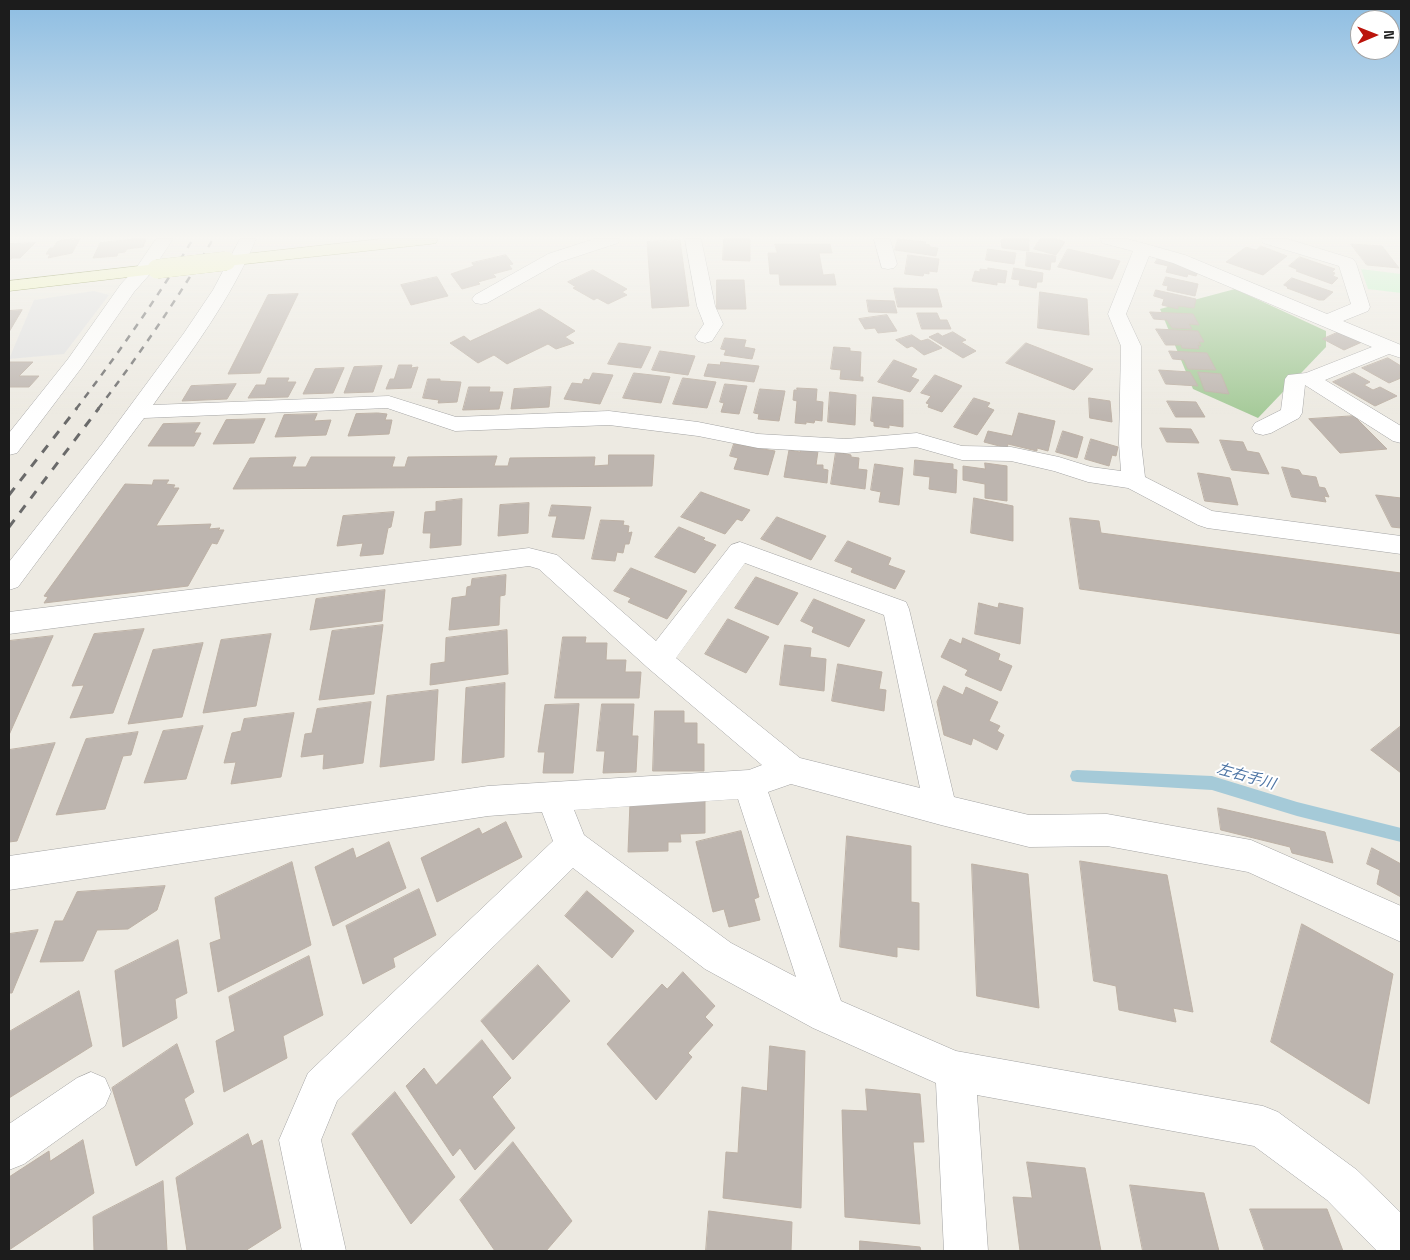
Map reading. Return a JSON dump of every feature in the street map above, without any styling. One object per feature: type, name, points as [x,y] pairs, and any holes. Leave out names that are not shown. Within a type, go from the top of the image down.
[{"type":"street","points":[[9,448],[75,363],[120,298]]},
{"type":"street","points":[[9,580],[138,412],[200,324],[214,298]]},
{"type":"street","points":[[704,298],[714,324],[706,337]]},
{"type":"street","points":[[1124,298],[1117,314],[1131,346],[1130,443],[1134,480]]},
{"type":"street","points":[[1281,298],[1395,350]]},
{"type":"street","points":[[1329,320],[1361,307],[1358,298]]},
{"type":"street","points":[[1263,428],[1291,413],[1295,379],[1308,379],[1395,350]]},
{"type":"street","points":[[1308,379],[1401,436]]},
{"type":"street","points":[[138,412],[389,402],[455,424],[609,418],[698,429],[758,441],[846,446],[917,440],[962,452],[1011,454],[1059,464],[1088,474],[1134,480],[1207,519],[1401,545]]},
{"type":"street","points":[[658,660],[740,551],[896,609],[941,810]]},
{"type":"street","points":[[9,623],[529,557],[548,562],[658,660],[791,770],[941,810],[1029,831],[1107,830],[1251,856],[1401,924]]},
{"type":"street","points":[[9,873],[478,802],[749,784],[791,770]]},
{"type":"street","points":[[749,784],[827,1014]]},
{"type":"street","points":[[552,796],[572,846],[718,956],[827,1014],[954,1071],[1263,1127],[1342,1185],[1401,1244]]},
{"type":"street","points":[[324,1251],[300,1140],[322,1086],[572,846]]},
{"type":"street","points":[[954,1071],[966,1251]]},
{"type":"street","points":[[9,1149],[91,1092]]},
{"type":"green space","points":[[1202,298],[1254,298],[1326,331],[1326,347],[1258,418],[1193,389],[1160,309]]},
{"type":"shaded area","points":[[49,298],[107,298],[64,354],[9,359],[34,300]]},
{"type":"building","points":[[267,298],[296,298],[260,373],[228,374]]},
{"type":"building","points":[[407,298],[441,298],[411,305]]},
{"type":"building","points":[[590,298],[621,298],[608,304],[597,298],[594,300]]},
{"type":"building","points":[[651,298],[688,298],[689,306],[652,308]]},
{"type":"building","points":[[717,298],[745,298],[746,309],[717,309]]},
{"type":"building","points":[[896,298],[939,298],[942,307],[898,307]]},
{"type":"building","points":[[1040,298],[1087,299],[1089,335],[1038,328]]},
{"type":"building","points":[[1160,298],[1196,299],[1194,308],[1178,306],[1178,309],[1162,305],[1164,299]]},
{"type":"building","points":[[1313,298],[1326,298],[1324,300]]},
{"type":"building","points":[[867,300],[894,301],[897,313],[869,312]]},
{"type":"building","points":[[540,309],[575,331],[565,337],[574,343],[556,349],[548,344],[507,364],[494,355],[478,363],[450,343],[464,336],[470,341]]},
{"type":"building","points":[[22,310],[9,332],[9,311]]},
{"type":"building","points":[[1150,312],[1193,314],[1199,325],[1189,324],[1192,329],[1172,328],[1167,320],[1154,319]]},
{"type":"building","points":[[917,313],[937,313],[940,320],[947,320],[951,329],[922,329]]},
{"type":"building","points":[[887,315],[897,331],[878,333],[875,328],[865,329],[859,319]]},
{"type":"building","points":[[1156,329],[1198,331],[1204,342],[1199,342],[1201,346],[1198,345],[1199,349],[1182,348],[1181,345],[1166,345]]},
{"type":"building","points":[[1341,331],[1362,342],[1344,350],[1323,339]]},
{"type":"building","points":[[953,332],[966,340],[961,342],[976,351],[963,358],[929,337],[938,333],[942,336]]},
{"type":"building","points":[[912,335],[921,341],[928,339],[942,348],[924,355],[912,346],[907,348],[896,340]]},
{"type":"building","points":[[725,338],[746,340],[744,347],[755,349],[752,359],[724,355],[726,350],[721,349]]},
{"type":"building","points":[[619,343],[651,347],[641,368],[608,364]]},
{"type":"building","points":[[1026,343],[1093,369],[1074,390],[1006,363]]},
{"type":"building","points":[[834,347],[850,348],[850,351],[861,352],[860,377],[863,377],[863,381],[840,379],[841,370],[831,369]]},
{"type":"building","points":[[660,351],[695,356],[688,375],[652,370]]},
{"type":"building","points":[[1169,351],[1207,353],[1216,370],[1188,369],[1184,360],[1173,359]]},
{"type":"building","points":[[1388,358],[1401,366],[1401,378],[1389,383],[1362,368]]},
{"type":"building","points":[[894,360],[917,369],[911,377],[919,380],[910,392],[878,382]]},
{"type":"building","points":[[10,362],[33,362],[19,376],[39,376],[29,387],[9,387]]},
{"type":"building","points":[[721,362],[759,366],[754,382],[704,376],[708,364],[720,365]]},
{"type":"building","points":[[399,365],[412,365],[411,368],[418,367],[411,388],[386,389],[390,379],[394,379]]},
{"type":"building","points":[[382,366],[373,392],[344,393],[354,367]]},
{"type":"building","points":[[344,368],[333,393],[303,394],[315,369]]},
{"type":"building","points":[[1159,370],[1190,372],[1198,386],[1166,384]]},
{"type":"building","points":[[1198,372],[1221,374],[1229,394],[1205,391]]},
{"type":"building","points":[[593,373],[613,375],[600,404],[564,399],[572,383],[582,384],[584,379],[589,380]]},
{"type":"building","points":[[634,373],[670,377],[661,403],[623,398]]},
{"type":"building","points":[[1354,373],[1370,382],[1364,385],[1373,390],[1380,387],[1397,396],[1375,406],[1333,382]]},
{"type":"building","points":[[935,375],[962,386],[942,412],[928,407],[929,404],[926,403],[931,396],[921,393]]},
{"type":"building","points":[[268,378],[289,378],[287,382],[296,382],[288,397],[248,398],[256,385],[265,385]]},
{"type":"building","points":[[683,378],[716,382],[707,408],[673,404]]},
{"type":"building","points":[[428,379],[461,382],[457,402],[438,403],[439,400],[423,398]]},
{"type":"building","points":[[236,384],[227,399],[182,401],[191,386]]},
{"type":"building","points":[[725,384],[747,386],[739,414],[721,412],[724,403],[720,402]]},
{"type":"building","points":[[469,387],[490,387],[489,392],[503,392],[499,409],[463,410]]},
{"type":"building","points":[[551,387],[549,407],[511,409],[514,389]]},
{"type":"building","points":[[797,388],[817,389],[816,401],[823,402],[822,421],[815,420],[814,423],[806,422],[806,424],[795,423],[797,401],[793,400],[794,390],[797,390]]},
{"type":"building","points":[[760,389],[785,391],[779,421],[758,419],[759,414],[754,413]]},
{"type":"building","points":[[830,392],[856,395],[855,425],[828,422]]},
{"type":"building","points":[[873,397],[903,400],[903,427],[889,425],[889,428],[874,426],[874,422],[871,421]]},
{"type":"building","points":[[974,398],[990,403],[987,407],[994,410],[977,435],[954,427]]},
{"type":"building","points":[[1089,398],[1110,401],[1112,422],[1090,418]]},
{"type":"building","points":[[1167,401],[1196,402],[1205,417],[1176,417]]},
{"type":"building","points":[[1019,413],[1055,421],[1048,451],[1037,448],[1037,451],[1008,444],[1007,448],[984,442],[988,431],[1012,436]]},
{"type":"building","points":[[317,414],[314,421],[331,420],[326,435],[275,437],[284,415]]},
{"type":"building","points":[[356,414],[387,414],[385,420],[392,420],[389,434],[348,436]]},
{"type":"building","points":[[1354,416],[1387,449],[1340,453],[1309,419]]},
{"type":"building","points":[[265,419],[254,443],[213,444],[226,420]]},
{"type":"building","points":[[200,423],[194,433],[201,433],[194,446],[148,446],[163,424]]},
{"type":"building","points":[[1160,428],[1191,429],[1199,443],[1167,442]]},
{"type":"building","points":[[1063,431],[1083,437],[1077,458],[1056,452]]},
{"type":"building","points":[[1091,439],[1118,447],[1116,456],[1112,455],[1109,466],[1085,459]]},
{"type":"building","points":[[1220,440],[1243,442],[1247,451],[1259,453],[1269,474],[1232,470]]},
{"type":"building","points":[[734,444],[775,451],[768,475],[734,469],[738,458],[730,456]]},
{"type":"building","points":[[800,449],[818,451],[816,465],[823,465],[823,469],[828,470],[827,483],[784,477],[789,450],[800,452]]},
{"type":"building","points":[[836,452],[859,458],[858,469],[867,470],[865,489],[831,484]]},
{"type":"building","points":[[609,455],[654,455],[652,486],[233,489],[250,458],[296,457],[292,467],[306,467],[311,457],[395,457],[392,467],[405,467],[408,457],[497,456],[494,466],[508,466],[510,458],[595,457],[594,466],[608,465]]},
{"type":"building","points":[[915,460],[953,464],[953,469],[957,470],[956,493],[929,489],[930,477],[914,475]]},
{"type":"building","points":[[985,463],[1007,466],[1007,501],[985,498],[985,484],[963,480],[963,466],[985,469]]},
{"type":"building","points":[[875,464],[903,468],[899,505],[879,502],[881,492],[871,490]]},
{"type":"building","points":[[1282,467],[1299,470],[1302,475],[1316,477],[1319,487],[1325,488],[1329,497],[1324,496],[1326,502],[1292,497]]},
{"type":"building","points":[[1198,473],[1230,478],[1238,505],[1205,501]]},
{"type":"building","points":[[154,480],[169,480],[166,484],[175,485],[173,488],[179,488],[156,526],[211,524],[209,529],[220,528],[218,530],[224,530],[217,544],[212,543],[188,586],[44,603],[48,597],[44,596],[125,484],[152,485]]},
{"type":"building","points":[[701,492],[750,510],[742,521],[737,519],[725,534],[681,517]]},
{"type":"building","points":[[1376,495],[1401,498],[1401,528],[1392,527]]},
{"type":"building","points":[[974,498],[1013,506],[1013,541],[971,533]]},
{"type":"building","points":[[462,499],[461,545],[430,548],[431,533],[423,533],[425,512],[436,511],[436,502]]},
{"type":"building","points":[[529,503],[528,533],[498,536],[500,505]]},
{"type":"building","points":[[552,505],[591,507],[584,539],[552,537],[557,516],[549,516]]},
{"type":"building","points":[[394,512],[391,527],[388,528],[383,554],[360,556],[363,543],[337,546],[343,516]]},
{"type":"building","points":[[777,517],[826,536],[811,560],[761,539]]},
{"type":"building","points":[[1070,518],[1099,521],[1101,533],[1401,573],[1401,634],[1080,589]]},
{"type":"building","points":[[601,520],[624,521],[623,525],[629,526],[628,533],[632,532],[629,544],[625,544],[623,553],[617,552],[615,561],[592,559]]},
{"type":"building","points":[[679,527],[716,545],[695,573],[655,557]]},
{"type":"building","points":[[848,541],[891,558],[888,565],[905,571],[895,589],[851,572],[853,568],[835,561]]},
{"type":"building","points":[[631,568],[687,591],[667,619],[628,602],[631,598],[614,591]]},
{"type":"building","points":[[506,575],[505,595],[500,596],[499,625],[449,630],[452,598],[466,596],[467,587],[471,586],[472,579]]},
{"type":"building","points":[[756,577],[798,593],[778,625],[735,608]]},
{"type":"building","points":[[385,590],[382,621],[310,630],[316,599]]},
{"type":"building","points":[[814,599],[865,620],[849,647],[812,632],[814,627],[801,621]]},
{"type":"building","points":[[979,603],[998,608],[999,603],[1023,608],[1020,644],[975,634]]},
{"type":"building","points":[[728,619],[769,637],[746,673],[705,654]]},
{"type":"building","points":[[383,625],[374,694],[319,700],[332,631]]},
{"type":"building","points":[[144,629],[113,713],[70,718],[84,685],[72,686],[94,634]]},
{"type":"building","points":[[507,630],[508,674],[430,685],[431,664],[445,662],[446,638]]},
{"type":"building","points":[[271,634],[256,706],[203,713],[221,640]]},
{"type":"building","points":[[53,636],[9,735],[9,641]]},
{"type":"building","points":[[563,637],[586,637],[585,643],[607,643],[606,660],[626,660],[625,672],[641,672],[639,698],[555,698]]},
{"type":"building","points":[[963,638],[1000,654],[998,660],[1012,666],[1001,691],[965,675],[968,670],[941,657],[950,639],[961,644]]},
{"type":"building","points":[[203,643],[182,717],[128,724],[153,650]]},
{"type":"building","points":[[785,645],[811,648],[810,657],[826,659],[824,691],[780,685]]},
{"type":"building","points":[[838,664],[882,672],[879,689],[886,690],[884,711],[832,701]]},
{"type":"building","points":[[505,683],[504,757],[462,763],[466,688]]},
{"type":"building","points":[[944,686],[963,695],[966,687],[998,702],[989,721],[1000,726],[997,731],[1004,735],[997,750],[973,738],[971,745],[944,735],[937,702]]},
{"type":"building","points":[[438,690],[434,760],[380,767],[387,696]]},
{"type":"building","points":[[371,702],[363,763],[323,769],[324,754],[301,757],[305,734],[312,733],[317,709]]},
{"type":"building","points":[[579,704],[573,773],[543,773],[545,752],[538,752],[545,705]]},
{"type":"building","points":[[602,704],[634,704],[632,736],[638,736],[636,772],[603,773],[605,751],[597,751]]},
{"type":"building","points":[[655,711],[684,711],[684,723],[697,723],[697,744],[704,744],[704,771],[653,771]]},
{"type":"building","points":[[294,713],[281,777],[231,784],[236,762],[224,763],[232,733],[241,731],[244,719]]},
{"type":"building","points":[[203,726],[186,779],[144,783],[163,731]]},
{"type":"building","points":[[1401,726],[1401,773],[1371,750]]},
{"type":"building","points":[[138,732],[131,755],[123,756],[105,809],[56,815],[86,739]]},
{"type":"building","points":[[55,743],[17,841],[9,842],[9,750]]},
{"type":"building","points":[[705,801],[705,833],[680,834],[681,842],[668,842],[668,851],[628,852],[630,803]]},
{"type":"building","points":[[1218,808],[1325,832],[1333,863],[1292,853],[1290,847],[1221,830]]},
{"type":"building","points":[[506,822],[522,857],[437,902],[421,858],[479,828],[482,834]]},
{"type":"building","points":[[741,831],[759,897],[754,899],[760,920],[729,927],[724,909],[713,912],[696,842]]},
{"type":"building","points":[[847,836],[911,846],[911,902],[919,903],[919,950],[897,947],[897,957],[840,947]]},
{"type":"building","points":[[389,842],[406,888],[333,926],[315,867],[353,848],[356,858]]},
{"type":"building","points":[[1372,848],[1401,864],[1401,897],[1377,884],[1380,870],[1367,864]]},
{"type":"building","points":[[1080,861],[1167,875],[1193,1012],[1173,1008],[1176,1022],[1119,1010],[1116,986],[1094,981]]},
{"type":"building","points":[[292,862],[311,945],[218,992],[210,943],[221,939],[215,898]]},
{"type":"building","points":[[972,864],[1028,874],[1039,1008],[977,996]]},
{"type":"building","points":[[165,886],[157,910],[128,929],[97,930],[83,961],[40,962],[55,921],[63,921],[77,892]]},
{"type":"building","points":[[419,889],[436,935],[393,958],[395,967],[363,984],[346,926]]},
{"type":"building","points":[[587,891],[634,931],[612,958],[565,916]]},
{"type":"building","points":[[1302,924],[1393,974],[1369,1104],[1271,1042]]},
{"type":"building","points":[[38,930],[12,993],[9,993],[9,934]]},
{"type":"building","points":[[178,940],[187,993],[175,999],[177,1018],[123,1047],[115,971]]},
{"type":"building","points":[[309,956],[323,1015],[283,1036],[287,1058],[224,1092],[216,1041],[235,1031],[229,997]]},
{"type":"building","points":[[538,965],[570,1001],[513,1060],[481,1021]]},
{"type":"building","points":[[683,972],[715,1006],[705,1017],[713,1025],[688,1053],[692,1057],[656,1100],[607,1044],[662,984],[667,989]]},
{"type":"building","points":[[79,991],[92,1046],[9,1098],[9,1032]]},
{"type":"building","points":[[482,1040],[511,1078],[492,1097],[515,1128],[475,1170],[460,1148],[453,1156],[406,1086],[424,1068],[436,1085]]},
{"type":"building","points":[[177,1044],[194,1092],[184,1099],[193,1124],[136,1166],[112,1088]]},
{"type":"building","points":[[770,1046],[805,1051],[801,1208],[723,1198],[726,1152],[738,1153],[742,1087],[767,1091]]},
{"type":"building","points":[[866,1089],[920,1094],[924,1142],[913,1142],[920,1224],[845,1217],[842,1110],[867,1111]]},
{"type":"building","points":[[395,1092],[455,1177],[411,1224],[352,1134]]},
{"type":"building","points":[[248,1134],[252,1146],[262,1140],[281,1228],[245,1251],[187,1251],[176,1178]]},
{"type":"building","points":[[83,1140],[94,1193],[9,1250],[9,1177],[49,1151],[50,1161]]},
{"type":"building","points":[[513,1142],[572,1221],[546,1251],[495,1251],[460,1200]]},
{"type":"building","points":[[1027,1162],[1085,1168],[1101,1251],[1020,1251],[1013,1197],[1032,1198]]},
{"type":"building","points":[[163,1181],[167,1251],[94,1251],[93,1217]]},
{"type":"building","points":[[1130,1185],[1204,1193],[1219,1251],[1143,1251]]},
{"type":"building","points":[[1250,1209],[1327,1209],[1343,1251],[1265,1251]]},
{"type":"building","points":[[709,1211],[792,1222],[791,1251],[706,1251]]},
{"type":"building","points":[[860,1241],[920,1247],[921,1251],[860,1251]]},
{"type":"waterway","name":"左右手川","points":[[1077,776],[1212,783],[1297,809],[1401,835]]},
{"type":"railway","points":[[76,409],[155,298]]},
{"type":"railway","points":[[98,409],[129,368],[176,298]]},
{"type":"railway","points":[[9,495],[77,408]]},
{"type":"railway","points":[[9,527],[99,408]]}]
